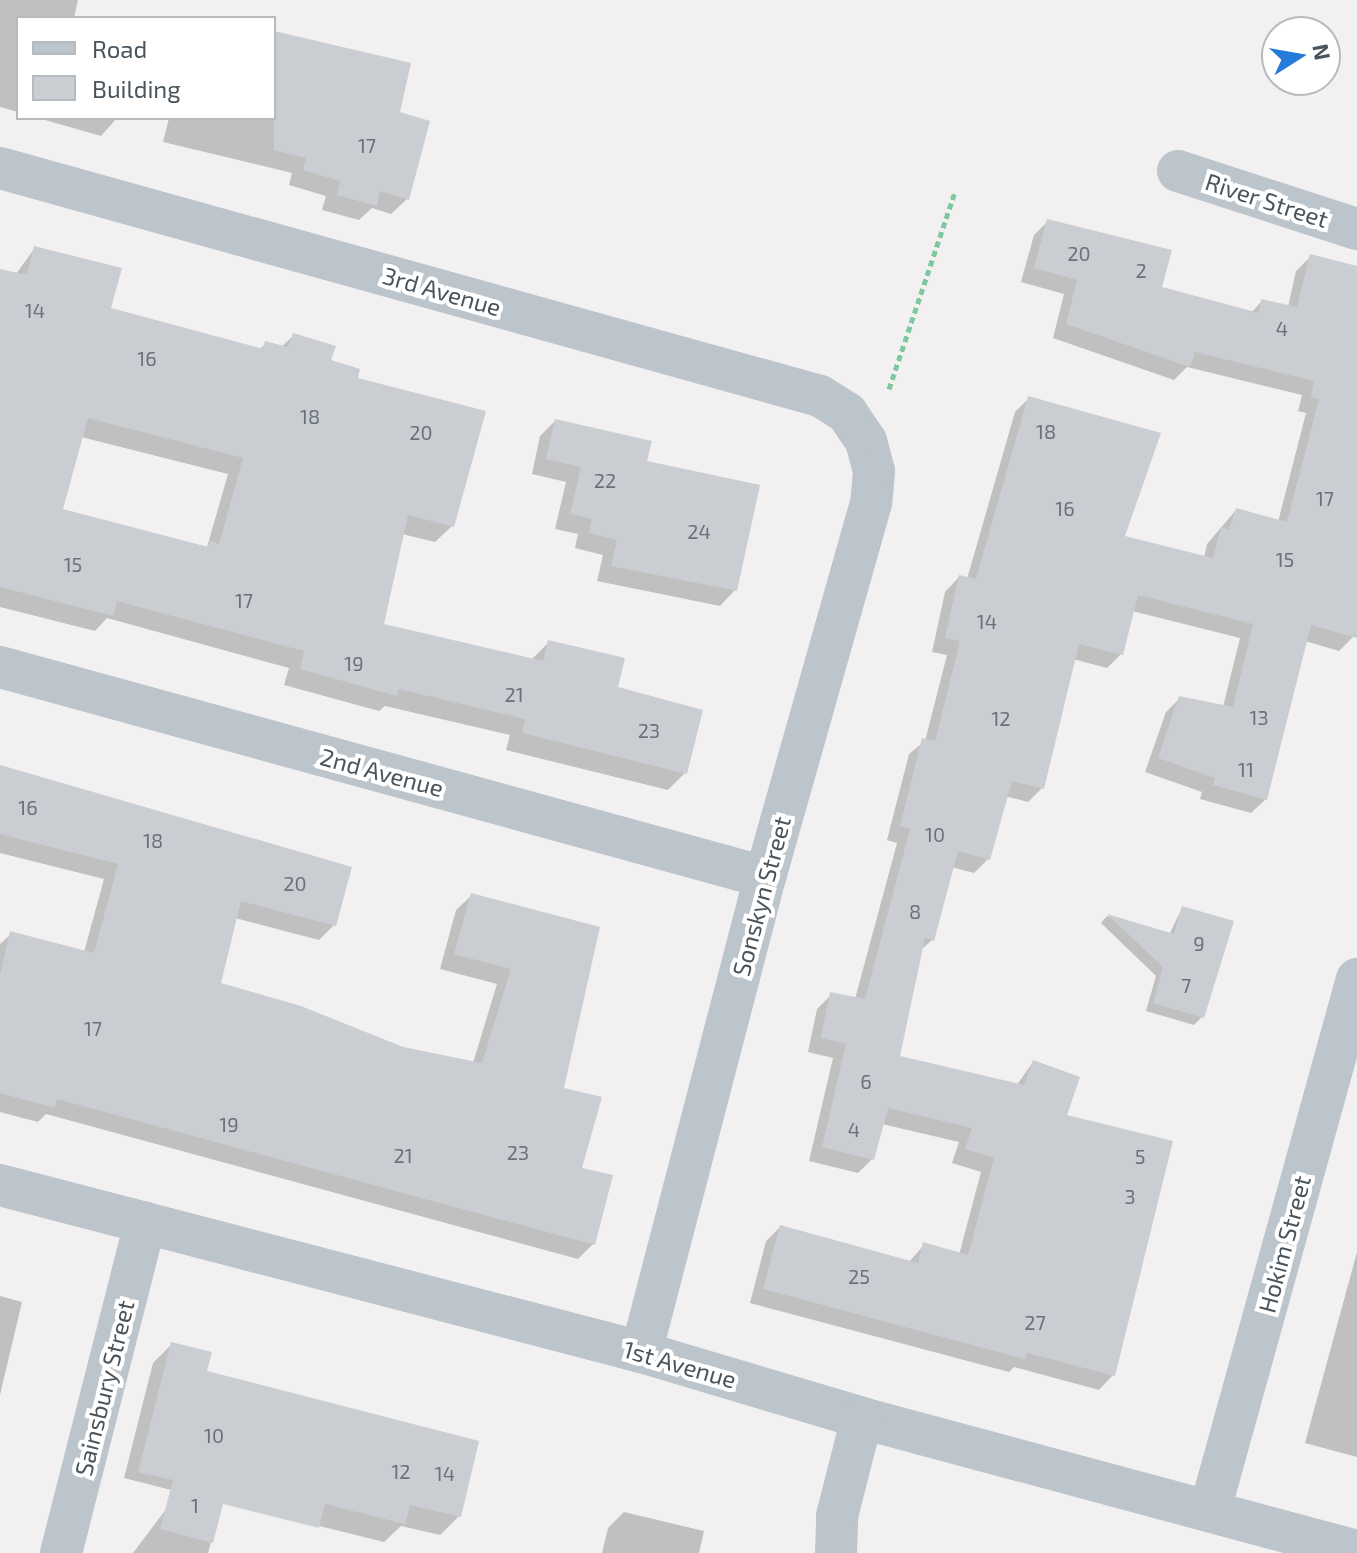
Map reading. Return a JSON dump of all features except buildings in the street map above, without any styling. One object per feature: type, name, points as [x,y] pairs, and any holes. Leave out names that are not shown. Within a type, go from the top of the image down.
[{"type":"street","name":"3rd Avenue","points":[[0,168],[820,396],[847,413],[866,441]]},
{"type":"street","name":"River Street","points":[[1178,171],[1357,229]]},
{"type":"street","name":"Sonskyn Street","points":[[641,1352],[765,877],[871,503],[874,471],[866,441]]},
{"type":"street","name":"2nd Avenue","points":[[0,667],[765,877]]},
{"type":"street","name":"Hokim Street","points":[[1210,1510],[1354,1001]]},
{"type":"street","name":"1st Avenue","points":[[0,1185],[641,1352],[862,1418],[1357,1551]]},
{"type":"street","name":"Sainsbury Street","points":[[61,1553],[145,1223]]},
{"type":"street","points":[[836,1553],[837,1516],[862,1418]]},
{"type":"path","points":[[866,441],[898,370],[955,192]]}]
